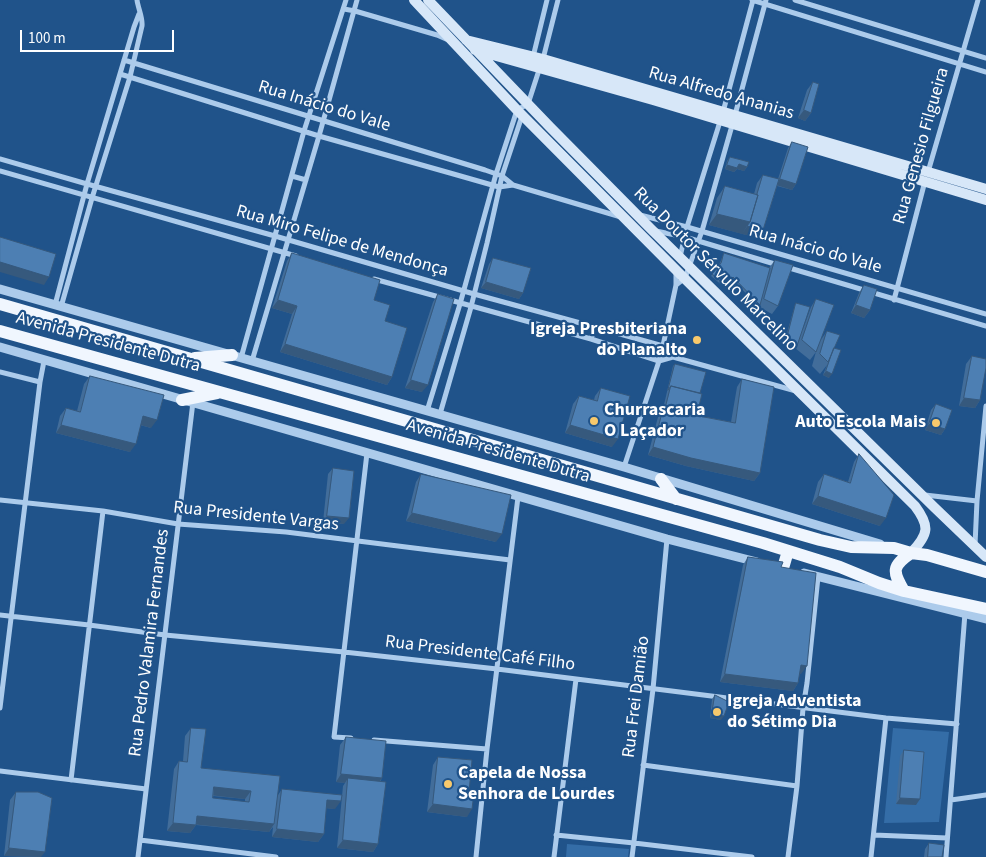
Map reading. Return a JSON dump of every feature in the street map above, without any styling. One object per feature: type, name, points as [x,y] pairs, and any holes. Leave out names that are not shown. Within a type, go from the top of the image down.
[{"type":"main road","name":"Rua Doutor Sérvulo Marcelino","points":[[414,0],[441,34],[460,42]]},
{"type":"main road","name":"Rua Doutor Sérvulo Marcelino","points":[[428,0],[460,42],[520,113],[632,217],[651,229],[986,557]]},
{"type":"main road","name":"Rua Alfredo Ananias","points":[[460,42],[475,50],[538,61]]},
{"type":"main road","name":"Rua Alfredo Ananias","points":[[460,42],[538,61],[926,177],[986,200]]},
{"type":"main road","name":"Rua Doutor Sérvulo Marcelino","points":[[475,50],[528,104],[632,217],[676,269],[915,506],[925,522],[926,530],[919,545],[911,553]]},
{"type":"main road","name":"Rua Alfredo Ananias","points":[[926,177],[986,189]]},
{"type":"main road","name":"Avenida Presidente Dutra","points":[[0,304],[820,540],[852,547],[894,548],[927,555],[986,572]]},
{"type":"main road","name":"Avenida Presidente Dutra","points":[[0,332],[788,551],[966,610],[986,609]]},
{"type":"main road","points":[[186,358],[237,356]]},
{"type":"main road","points":[[188,401],[221,393]]},
{"type":"main road","points":[[661,478],[676,499]]},
{"type":"main road","points":[[775,566],[788,551]]},
{"type":"main road","points":[[904,591],[895,572],[902,559],[911,553]]},
{"type":"street","points":[[58,306],[134,64],[143,20],[139,14],[137,0]]},
{"type":"street","points":[[237,356],[272,249],[308,117],[346,0]]},
{"type":"street","points":[[252,361],[357,0]]},
{"type":"street","points":[[427,411],[460,304],[492,185],[520,113],[528,104],[538,61],[547,0]]},
{"type":"street","points":[[538,61],[558,0]]},
{"type":"street","points":[[624,467],[659,361],[676,285],[676,269],[722,116],[753,0],[766,2],[986,72]]},
{"type":"street","points":[[795,0],[986,58]]},
{"type":"street","name":"Rua Genesio Filgueira","points":[[894,300],[926,177],[978,0]]},
{"type":"street","points":[[676,285],[685,278],[702,232],[766,2]]},
{"type":"street","points":[[344,9],[441,34]]},
{"type":"street","points":[[58,306],[87,184],[139,14]]},
{"type":"street","name":"Rua Inácio do Vale","points":[[124,60],[496,174],[502,176],[513,185]]},
{"type":"street","name":"Rua Inácio do Vale","points":[[120,74],[319,136],[499,187],[513,185],[632,217],[688,227],[986,314]]},
{"type":"street","points":[[440,414],[471,306],[499,187],[520,113]]},
{"type":"street","name":"Rua Miro Felipe de Mendonça","points":[[0,159],[663,346]]},
{"type":"street","points":[[9,174],[12,163]]},
{"type":"street","name":"Rua Miro Felipe de Mendonça","points":[[0,171],[302,258]]},
{"type":"street","points":[[292,176],[306,180]]},
{"type":"street","name":"Rua Inácio do Vale","points":[[651,229],[699,241],[986,326]]},
{"type":"street","points":[[477,241],[487,243]]},
{"type":"street","name":"Rua Miro Felipe de Mendonça","points":[[367,277],[590,339],[659,361]]},
{"type":"street","name":"Avenida Presidente Dutra","points":[[0,289],[624,467],[894,548]]},
{"type":"street","points":[[590,339],[595,327]]},
{"type":"street","points":[[663,346],[673,357]]},
{"type":"street","name":"Avenida Presidente Dutra","points":[[0,347],[667,539],[818,577],[966,610],[986,620]]},
{"type":"street","points":[[659,361],[673,357],[801,393]]},
{"type":"street","points":[[0,708],[44,361]]},
{"type":"street","points":[[0,372],[40,382]]},
{"type":"street","name":"Rua Pedro Valamira Fernandes","points":[[138,857],[178,524],[188,401]]},
{"type":"street","points":[[975,547],[977,502],[986,406]]},
{"type":"street","points":[[354,738],[334,737],[367,453]]},
{"type":"street","points":[[922,495],[977,502]]},
{"type":"street","points":[[476,857],[518,497]]},
{"type":"street","name":"Rua Presidente Vargas","points":[[0,500],[102,512],[178,524],[286,532],[510,560]]},
{"type":"street","points":[[71,780],[102,512]]},
{"type":"street","name":"Rua Frei Damião","points":[[632,857],[653,688],[667,539]]},
{"type":"street","points":[[788,857],[818,577]]},
{"type":"street","points":[[946,857],[966,610]]},
{"type":"street","name":"Rua Presidente Café Filho","points":[[0,615],[165,635],[497,669],[886,718],[956,724]]},
{"type":"street","points":[[554,857],[576,679]]},
{"type":"street","points":[[872,857],[886,718]]},
{"type":"street","points":[[373,740],[488,749]]},
{"type":"street","points":[[643,765],[797,786]]},
{"type":"street","points":[[0,771],[146,789]]},
{"type":"street","points":[[951,800],[986,795]]},
{"type":"street","points":[[556,835],[634,843],[709,854],[752,857]]},
{"type":"street","points":[[874,835],[947,838]]},
{"type":"street","points":[[140,840],[276,857]]},
{"type":"shaded area","points":[[893,728],[949,732],[939,822],[884,823]]},
{"type":"shaded area","points":[[567,844],[629,849],[628,857],[566,857]]},
{"type":"building","points":[[813,82],[819,84],[811,113],[804,110]]},
{"type":"building","points":[[792,142],[808,147],[796,184],[780,179]]},
{"type":"building","points":[[730,157],[749,162],[747,167],[739,164],[737,168],[727,165]]},
{"type":"building","points":[[763,175],[779,179],[763,230],[747,226],[750,222]]},
{"type":"building","points":[[725,186],[758,195],[750,222],[717,214]]},
{"type":"building","points":[[0,237],[56,254],[49,277],[0,262]]},
{"type":"building","points":[[292,253],[380,280],[374,300],[390,305],[385,321],[407,328],[392,377],[285,344],[297,306],[278,300]]},
{"type":"building","points":[[724,253],[770,268],[760,305],[733,277],[725,285],[712,274],[721,263]]},
{"type":"building","points":[[493,258],[531,268],[523,293],[486,282]]},
{"type":"building","points":[[775,260],[793,265],[778,306],[764,299]]},
{"type":"building","points":[[864,285],[877,289],[870,310],[856,305]]},
{"type":"building","points":[[438,294],[454,299],[428,385],[411,380]]},
{"type":"building","points":[[816,299],[834,305],[816,352],[802,340]]},
{"type":"building","points":[[796,303],[810,307],[797,346],[787,338]]},
{"type":"building","points":[[827,331],[840,335],[828,362],[820,354]]},
{"type":"building","points":[[834,348],[841,350],[832,374],[826,371]]},
{"type":"building","points":[[972,356],[986,359],[980,400],[964,398]]},
{"type":"building","points":[[675,364],[706,372],[700,393],[671,386],[668,390]]},
{"type":"building","points":[[90,376],[164,395],[157,420],[143,416],[136,444],[61,425],[66,408],[80,412]]},
{"type":"building","points":[[742,379],[774,387],[760,473],[691,458],[653,447],[663,409],[735,423]]},
{"type":"building","points":[[671,386],[702,394],[697,414],[666,406]]},
{"type":"building","name":"Churrascaria O Laçador","points":[[601,388],[630,396],[618,439],[570,425],[579,396],[597,401]]},
{"type":"building","points":[[936,404],[952,410],[945,429],[929,424]]},
{"type":"building","points":[[859,454],[894,495],[886,518],[818,496],[824,474],[850,483]]},
{"type":"building","points":[[333,468],[354,471],[349,518],[327,516]]},
{"type":"building","points":[[421,474],[511,495],[502,534],[412,513]]},
{"type":"building","points":[[748,557],[783,562],[781,567],[816,573],[807,666],[801,665],[798,683],[725,674]]},
{"type":"building","name":"Igreja Adventista do Sétimo Dia","points":[[715,695],[729,702],[724,716],[712,714]]},
{"type":"building","points":[[191,728],[206,729],[201,768],[280,776],[274,824],[197,816],[196,825],[173,823],[179,761],[187,762]],"holes":[[[214,787],[251,791],[249,802],[213,798]]]},
{"type":"building","points":[[346,737],[386,741],[382,778],[341,774]]},
{"type":"building","points":[[904,750],[924,752],[920,799],[900,798]]},
{"type":"building","name":"Capela de Nossa Senhora de Lourdes","points":[[438,757],[472,760],[469,792],[474,793],[472,809],[433,804]]},
{"type":"building","points":[[348,778],[386,782],[378,844],[343,840]]},
{"type":"building","points":[[282,789],[342,795],[341,801],[327,800],[324,834],[277,829]]},
{"type":"building","points":[[16,792],[38,792],[52,798],[45,852],[9,848]]},
{"type":"building","points":[[929,843],[944,845],[942,857],[928,857]]},
{"type":"place","name":"Igreja Presbiteriana do Planalto","points":[[697,340]]},
{"type":"place","name":"Churrascaria O Laçador","points":[[594,421]]},
{"type":"place","name":"Auto Escola Mais","points":[[936,423]]},
{"type":"place","name":"Igreja Adventista do Sétimo Dia","points":[[717,712]]},
{"type":"place","name":"Capela de Nossa Senhora de Lourdes","points":[[448,784]]}]
